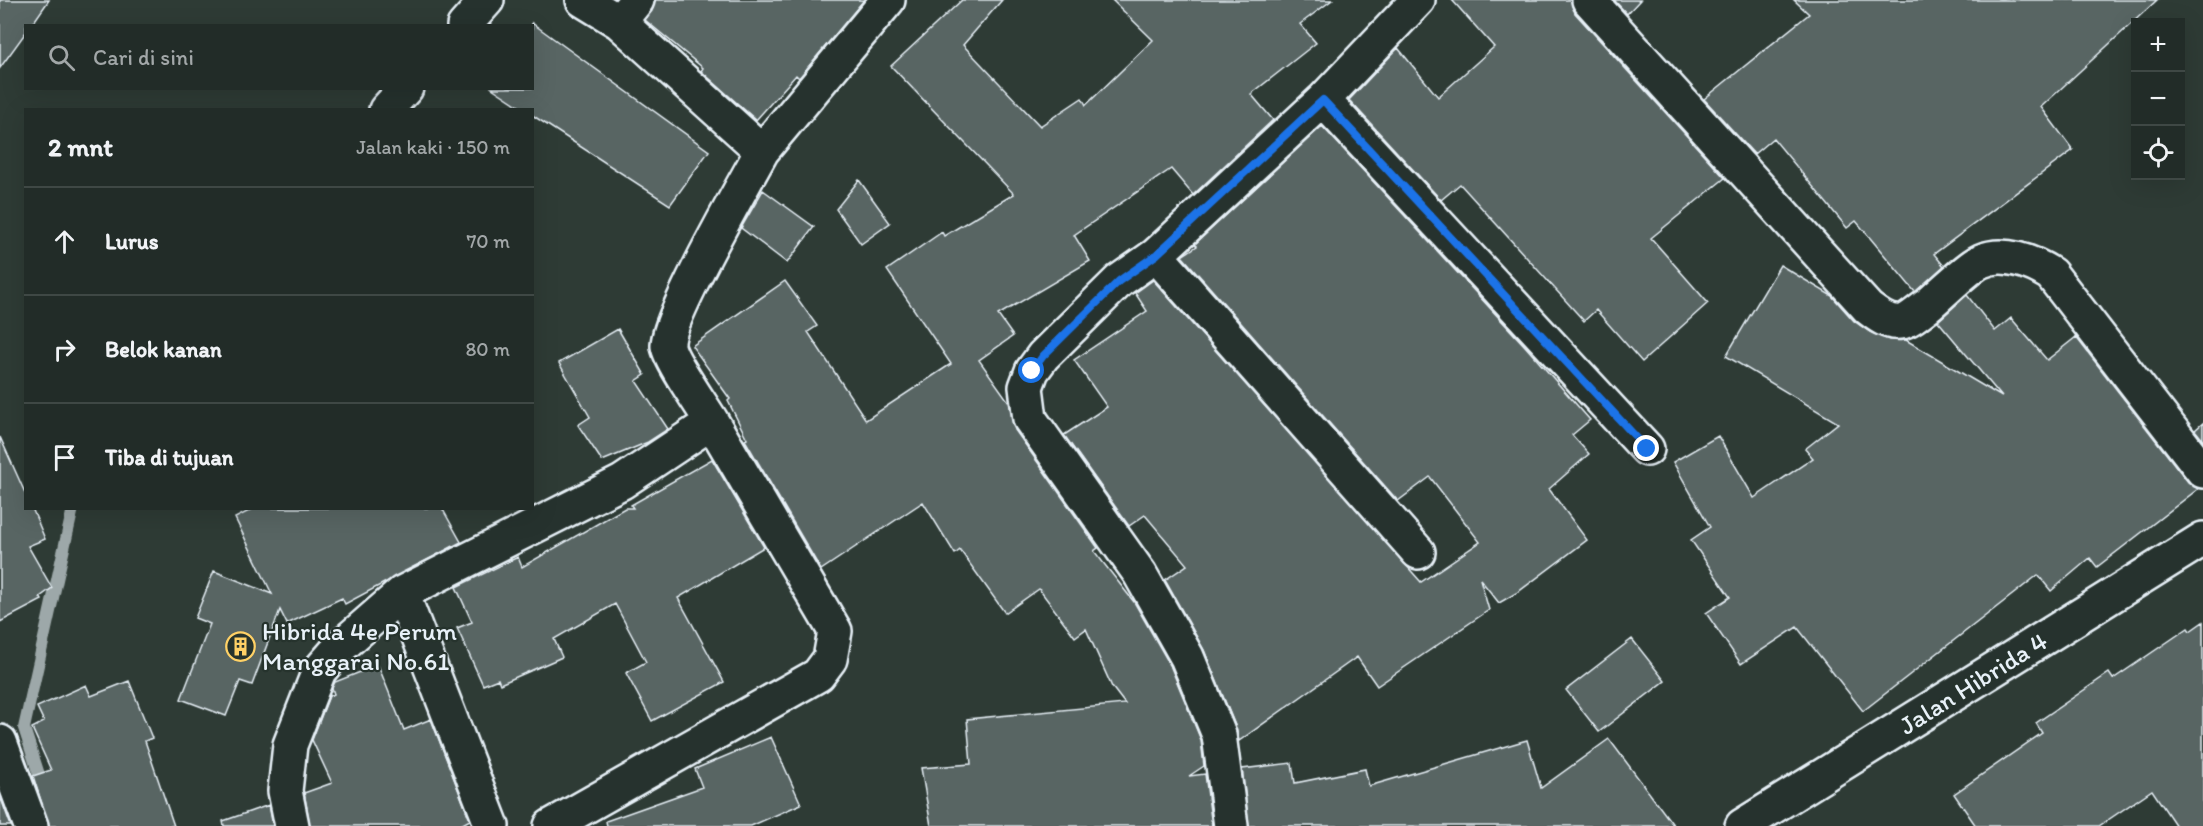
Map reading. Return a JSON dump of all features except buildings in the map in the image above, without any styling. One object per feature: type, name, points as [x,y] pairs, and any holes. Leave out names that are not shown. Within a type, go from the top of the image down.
[{"type":"street","points":[[466,24],[487,0]]},
{"type":"street","points":[[583,0],[628,11],[762,151]]},
{"type":"street","points":[[551,826],[818,675],[830,658],[835,631],[668,346],[671,329],[713,242],[762,151],[888,0]]},
{"type":"street","points":[[1231,826],[1219,735],[1187,657],[1140,574],[1030,419],[1026,387],[1032,371],[1043,356],[1119,281],[1156,255],[1323,100],[1418,0]]},
{"type":"street","points":[[1589,0],[1868,308],[1884,320],[1901,322],[1920,312],[1981,261],[2009,258],[2037,265],[2051,274],[2203,471]]},
{"type":"street","points":[[388,108],[404,90]]},
{"type":"street","points":[[1323,100],[1647,449]]},
{"type":"street","points":[[1156,255],[1418,552]]},
{"type":"street","points":[[292,826],[285,791],[290,745],[319,671],[339,648],[402,593],[551,515],[622,482],[712,422]]},
{"type":"street","name":"Jalan Hibrida 4","points":[[1742,826],[2203,539]]},
{"type":"street","points":[[402,593],[492,826]]},
{"type":"street","points":[[0,742],[31,826]]},
{"type":"waterway","points":[[44,790],[24,728],[73,510]]},
{"type":"place","name":"Hibrida 4e Perum Manggarai No.61","points":[[241,646]]},
{"type":"route","points":[[1032,371],[1043,356],[1119,281],[1156,255],[1323,100],[1647,449]]}]
